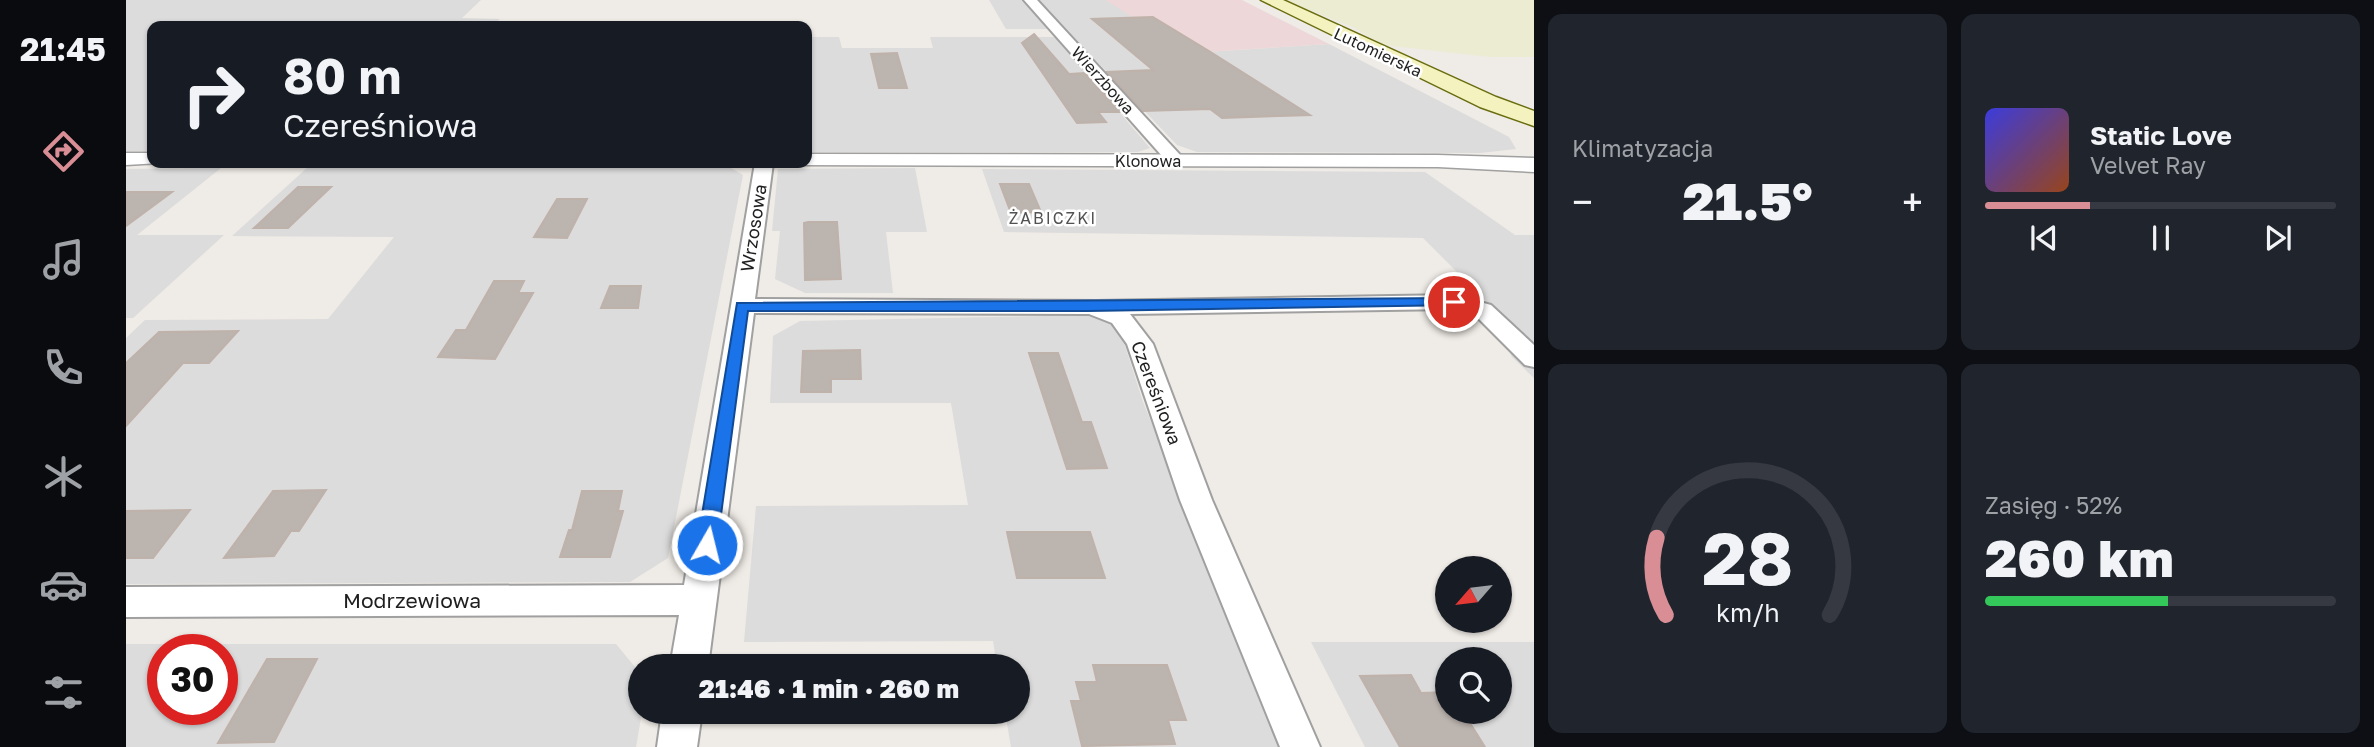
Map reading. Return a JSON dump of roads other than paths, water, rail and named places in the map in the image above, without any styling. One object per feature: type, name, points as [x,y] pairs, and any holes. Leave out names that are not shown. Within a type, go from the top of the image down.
[{"type":"main road","name":"Lutomierska","points":[[1269,0],[1488,102],[1534,128]]},
{"type":"main road","name":"Lutomierska","points":[[1488,102],[1534,119]]},
{"type":"street","name":"Wierzbowa","points":[[1030,0],[1176,161]]},
{"type":"street","name":"Klonowa","points":[[1489,162],[1534,155]]},
{"type":"street","points":[[126,159],[147,159]]},
{"type":"street","name":"Klonowa","points":[[812,160],[1489,162],[1534,165]]},
{"type":"street","name":"Wrzosowa","points":[[691,654],[763,168]]},
{"type":"street","points":[[1088,307],[1454,302],[1483,310],[1534,359]]},
{"type":"street","name":"Czereśniowa","points":[[742,306],[1088,307],[1116,313],[1129,324],[1140,344],[1196,500],[1300,747]]},
{"type":"street","name":"Modrzewiowa","points":[[126,602],[699,600]]},
{"type":"street","points":[[677,747],[680,724]]},
{"type":"district","name":"ŻABICZKI","points":[[1053,218]]}]
